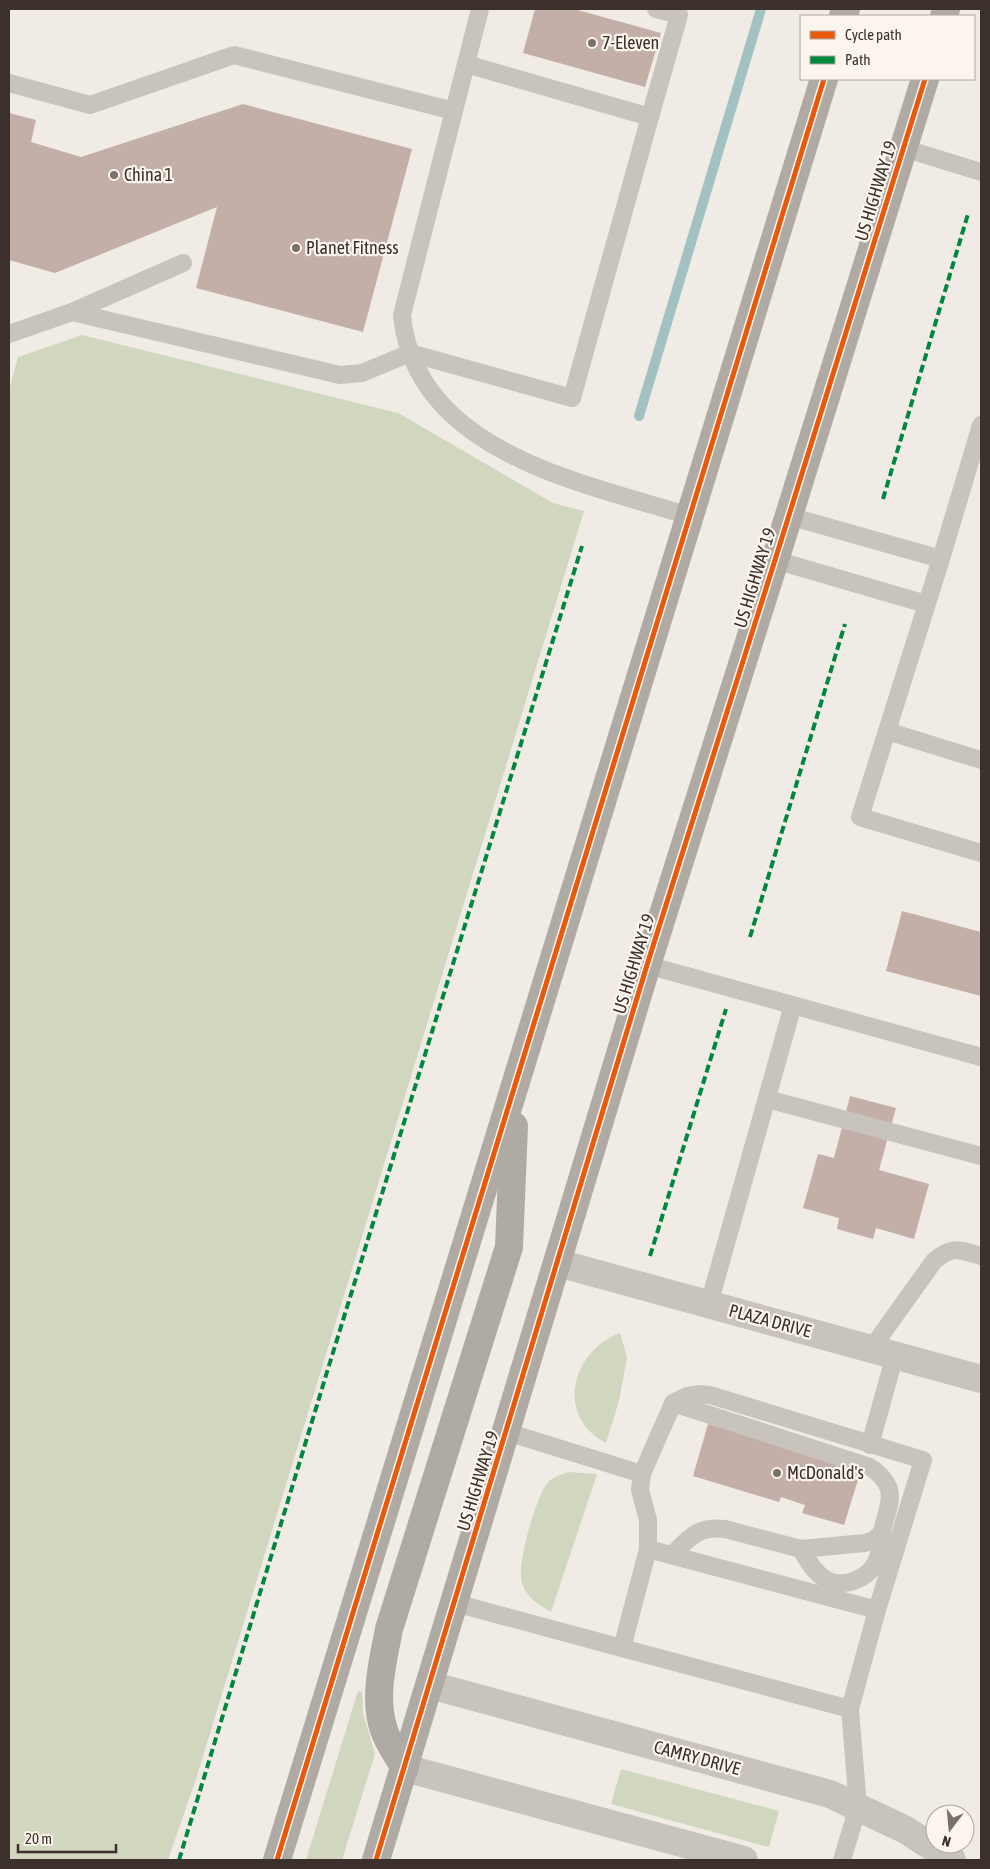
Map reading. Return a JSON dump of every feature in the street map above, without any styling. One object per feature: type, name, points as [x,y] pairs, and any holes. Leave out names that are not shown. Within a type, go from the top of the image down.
[{"type":"highway","points":[[277,1860],[824,80]]},
{"type":"highway","name":"US HIGHWAY 19","points":[[376,1860],[647,965],[789,516],[924,80]]},
{"type":"highway","points":[[405,1768],[384,1730],[379,1701],[381,1673],[389,1629],[510,1246],[515,1089]]},
{"type":"street","name":"PLAZA DRIVE","points":[[558,1263],[981,1379]]},
{"type":"street","name":"CAMRY DRIVE","points":[[430,1685],[830,1794],[906,1830],[952,1860]]},
{"type":"street","points":[[405,1768],[744,1860]]},
{"type":"lane","points":[[480,9],[402,315],[404,334],[410,353],[427,386],[447,411],[492,446],[544,471],[690,516]]},
{"type":"lane","points":[[72,312],[340,375],[362,373],[410,353],[572,398],[679,15],[656,9]]},
{"type":"lane","points":[[9,83],[90,105],[234,55],[454,112]]},
{"type":"lane","points":[[466,64],[650,117]]},
{"type":"lane","points":[[903,148],[981,172]]},
{"type":"lane","points":[[9,334],[72,312],[183,263]]},
{"type":"lane","points":[[981,427],[860,817],[981,853]]},
{"type":"lane","points":[[789,516],[941,559]]},
{"type":"lane","points":[[775,560],[926,604]]},
{"type":"lane","points":[[887,731],[981,760]]},
{"type":"lane","points":[[647,965],[981,1056]]},
{"type":"lane","points":[[709,1304],[793,1005]]},
{"type":"lane","points":[[767,1099],[981,1156]]},
{"type":"lane","points":[[870,1445],[883,1352],[934,1260],[944,1252],[958,1250],[981,1256]]},
{"type":"lane","points":[[622,1648],[648,1549],[648,1520],[640,1490],[642,1474],[673,1404],[687,1396],[698,1394],[710,1395],[923,1460],[877,1610],[850,1709],[858,1808],[842,1860]]},
{"type":"lane","points":[[673,1404],[870,1467],[878,1472],[889,1489],[891,1499],[878,1558],[872,1569],[852,1582],[826,1580],[816,1571],[801,1549]]},
{"type":"lane","points":[[507,1432],[642,1474]]},
{"type":"lane","points":[[672,1555],[694,1533],[716,1528],[801,1549],[865,1543],[874,1540],[882,1533]]},
{"type":"lane","points":[[648,1549],[877,1610]]},
{"type":"lane","points":[[455,1603],[850,1709]]},
{"type":"green space","points":[[82,335],[398,413],[553,503],[584,511],[196,1779],[168,1860],[9,1860],[9,390],[18,357]]},
{"type":"green space","points":[[620,1333],[627,1357],[619,1401],[606,1443],[590,1432],[580,1417],[575,1402],[576,1385],[581,1369],[590,1354],[603,1342]]},
{"type":"green space","points":[[569,1472],[597,1474],[551,1612],[530,1597],[524,1588],[521,1574],[522,1562],[532,1519],[546,1485],[550,1480]]},
{"type":"green space","points":[[358,1691],[362,1692],[363,1713],[375,1754],[342,1860],[306,1860]]},
{"type":"green space","points":[[621,1769],[779,1811],[769,1847],[611,1804]]},
{"type":"building","name":"7-Eleven","points":[[535,9],[574,9],[661,33],[645,87],[523,53]]},
{"type":"building","points":[[243,104],[412,149],[363,332],[196,288],[217,207],[55,273],[9,260],[9,113],[36,120],[31,142],[81,157]]},
{"type":"building","points":[[902,911],[981,932],[981,996],[886,971]]},
{"type":"building","points":[[850,1096],[896,1108],[879,1170],[929,1184],[914,1239],[876,1228],[873,1239],[837,1229],[839,1218],[803,1208],[818,1154],[834,1158]]},
{"type":"building","name":"McDonald's","points":[[708,1424],[861,1470],[844,1525],[802,1513],[805,1505],[781,1497],[779,1502],[693,1476]]},
{"type":"waterway","points":[[639,416],[761,9]]},
{"type":"marked path","points":[[883,499],[968,214]]},
{"type":"marked path","points":[[179,1860],[327,1372],[582,546]]},
{"type":"marked path","points":[[750,937],[845,624]]},
{"type":"marked path","points":[[650,1256],[726,1009]]},
{"type":"cycle path","points":[[277,1860],[824,80]]},
{"type":"cycle path","points":[[376,1860],[647,965],[925,80]]},
{"type":"place","name":"7-Eleven","points":[[592,43]]},
{"type":"place","name":"China 1","points":[[114,175]]},
{"type":"place","name":"Planet Fitness","points":[[296,248]]},
{"type":"place","name":"McDonald's","points":[[777,1473]]}]
